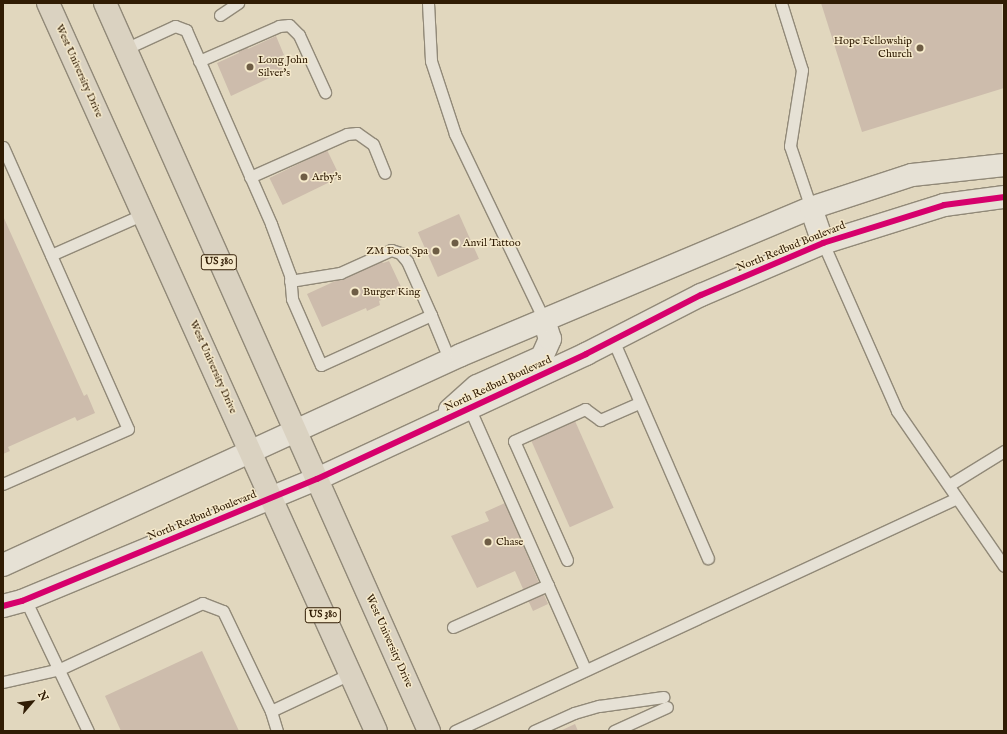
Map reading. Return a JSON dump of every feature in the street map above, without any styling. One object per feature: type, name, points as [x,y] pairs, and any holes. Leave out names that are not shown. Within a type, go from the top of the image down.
[{"type":"highway","name":"West University Drive","points":[[48,3],[376,731]]},
{"type":"highway","name":"West University Drive","points":[[105,3],[429,731]]},
{"type":"street","points":[[3,565],[450,361],[812,208],[912,175],[1004,165]]},
{"type":"street","name":"North Redbud Boulevard","points":[[3,606],[25,600],[316,479],[433,426],[467,403],[613,340],[701,295],[823,243],[944,205],[1004,197]]},
{"type":"street","points":[[812,208],[823,243]]},
{"type":"street","points":[[467,403],[477,386],[542,357],[550,339],[544,320]]},
{"type":"lane","points":[[220,15],[238,3]]},
{"type":"lane","points":[[428,3],[431,62],[455,134],[544,320]]},
{"type":"lane","points":[[781,3],[802,70],[790,146],[812,208]]},
{"type":"lane","points":[[199,61],[279,26],[289,25],[299,35],[325,92]]},
{"type":"lane","points":[[125,49],[175,26],[186,30],[271,224],[290,281],[292,299],[321,365],[431,315]]},
{"type":"lane","points":[[250,177],[347,134],[357,133],[372,144],[385,173]]},
{"type":"lane","points":[[3,147],[128,428],[3,484]]},
{"type":"lane","points":[[51,255],[144,214]]},
{"type":"lane","points":[[823,243],[897,411],[1004,566]]},
{"type":"lane","points":[[290,281],[340,273],[391,250],[400,253],[407,261],[450,361]]},
{"type":"lane","points":[[613,340],[639,403],[708,558]]},
{"type":"lane","points":[[467,403],[585,669]]},
{"type":"lane","points":[[567,560],[514,441],[585,409],[600,420],[639,403]]},
{"type":"lane","points":[[949,485],[1004,451]]},
{"type":"lane","points":[[455,731],[585,669],[957,498]]},
{"type":"lane","points":[[452,627],[548,585]]},
{"type":"lane","points":[[25,600],[60,669],[88,731]]},
{"type":"lane","points":[[3,682],[60,669],[202,604],[222,611],[271,711],[277,731]]},
{"type":"lane","points":[[271,711],[350,674]]},
{"type":"lane","points":[[534,731],[574,713],[599,706],[665,702],[614,731]]},
{"type":"building","name":"Hope Fellowship Church","points":[[821,3],[1002,3],[1004,88],[862,132]]},
{"type":"building","name":"Long John Silver's","points":[[276,36],[284,55],[277,58],[284,71],[231,96],[217,63],[239,53],[237,49],[247,45],[248,49]]},
{"type":"building","name":"Arby's","points":[[327,150],[340,177],[283,205],[269,178]]},
{"type":"building","points":[[459,214],[479,259],[438,277],[418,232]]},
{"type":"building","points":[[3,216],[84,396],[87,394],[95,413],[77,421],[75,417],[8,447],[10,451],[3,454]]},
{"type":"building","name":"Burger King","points":[[381,260],[383,263],[389,261],[403,291],[379,301],[380,305],[367,311],[366,308],[322,327],[307,294]]},
{"type":"building","points":[[575,421],[614,508],[570,527],[531,441]]},
{"type":"building","name":"Chase","points":[[505,503],[548,604],[533,611],[515,571],[477,588],[451,536],[489,521],[485,512]]},
{"type":"building","points":[[202,651],[239,731],[121,731],[105,696]]},
{"type":"building","points":[[575,724],[578,731],[560,731]]},
{"type":"cycle path","points":[[3,606],[22,601],[317,479],[586,354],[701,295],[823,243],[944,205],[1004,197]]},
{"type":"place","name":"Hope Fellowship Church","points":[[920,48]]},
{"type":"place","name":"Long John Silver's","points":[[250,67]]},
{"type":"place","name":"Arby's","points":[[304,177]]},
{"type":"place","name":"Anvil Tattoo","points":[[455,243]]},
{"type":"place","name":"ZM Foot Spa","points":[[436,251]]},
{"type":"place","name":"Burger King","points":[[355,292]]},
{"type":"place","name":"Chase","points":[[488,542]]}]
